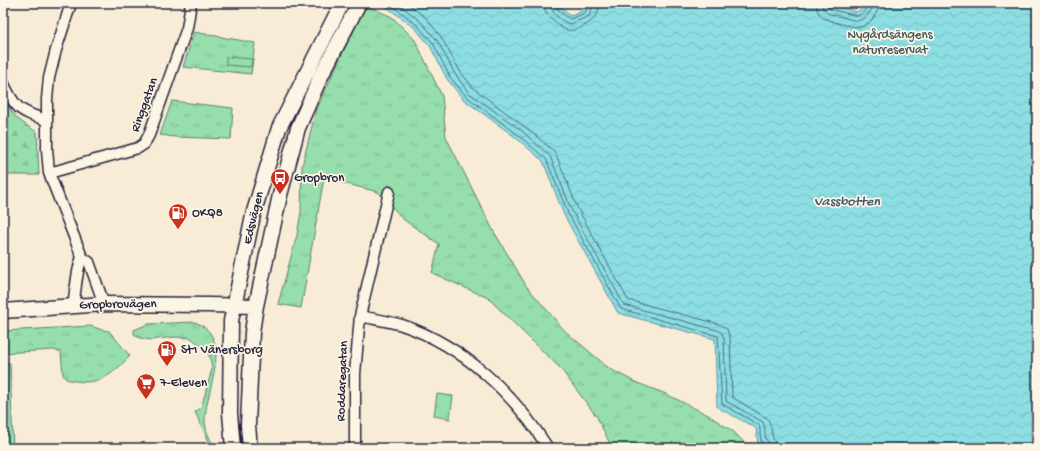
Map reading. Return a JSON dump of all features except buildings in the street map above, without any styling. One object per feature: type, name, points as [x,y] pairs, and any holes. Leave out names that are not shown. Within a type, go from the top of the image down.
[{"type":"main road","name":"Edsvägen","points":[[233,448],[230,413],[231,321],[253,215],[279,128],[342,3]]},
{"type":"main road","name":"Edsvägen","points":[[250,448],[248,425],[252,332],[256,306],[280,195],[298,128],[320,78],[359,3]]},
{"type":"main road","name":"Gropbrovägen","points":[[3,310],[104,304],[207,304],[256,306]]},
{"type":"street","points":[[71,3],[49,78],[46,120],[49,173],[82,257],[89,262],[104,304]]},
{"type":"street","name":"Ringgatan","points":[[49,173],[138,148],[144,144],[149,135],[186,28],[191,3]]},
{"type":"street","points":[[3,82],[15,106],[26,113],[46,120]]},
{"type":"street","name":"Roddaregatan","points":[[355,448],[355,374],[360,316],[389,192]]},
{"type":"street","points":[[72,306],[77,284],[78,269],[82,257]]},
{"type":"street","points":[[360,316],[402,325],[417,331],[448,347],[466,359],[513,401],[527,417],[548,448]]},
{"type":"green space","points":[[365,5],[392,17],[415,40],[442,96],[446,137],[493,230],[527,287],[565,331],[610,369],[708,415],[734,432],[749,448],[612,448],[597,417],[560,368],[488,298],[432,273],[439,244],[404,220],[378,192],[324,178],[301,308],[278,304],[297,235],[301,212],[302,166],[316,110]]},
{"type":"green space","points":[[194,32],[255,43],[251,74],[183,67]]},
{"type":"green space","points":[[226,57],[252,59],[251,67],[226,65]]},
{"type":"green space","points":[[3,96],[13,113],[25,125],[37,132],[39,175],[3,175]]},
{"type":"green space","points":[[172,101],[233,108],[231,139],[160,135]]},
{"type":"green space","points":[[195,322],[207,330],[214,340],[216,353],[215,367],[205,422],[215,448],[212,448],[195,412],[201,408],[212,369],[210,357],[204,348],[191,338],[175,337],[150,340],[140,338],[134,334],[134,330],[148,324]]},
{"type":"green space","points":[[91,326],[109,331],[130,356],[116,370],[102,379],[86,382],[66,379],[63,375],[61,352],[54,350],[3,353],[3,331]]},
{"type":"green space","points":[[3,363],[10,363],[13,448],[3,448]]},
{"type":"green space","points":[[437,394],[453,396],[450,419],[434,416]]},
{"type":"water","name":"Vassbotten","points":[[381,3],[557,3],[571,16],[583,10],[585,3],[825,3],[858,12],[866,3],[1037,3],[1037,448],[765,448],[758,445],[756,428],[717,407],[715,339],[618,313],[564,215],[543,161],[515,137],[463,99],[447,79],[430,46],[415,28]]},
{"type":"place","name":"Gropbron","points":[[280,195]]},
{"type":"place","name":"OKQ8","points":[[178,230]]},
{"type":"place","name":"St1 Vänersborg","points":[[167,367]]},
{"type":"place","name":"7-Eleven","points":[[146,400]]},
{"type":"park label","name":"Nygårdsängens naturreservat","points":[[890,42]]}]
